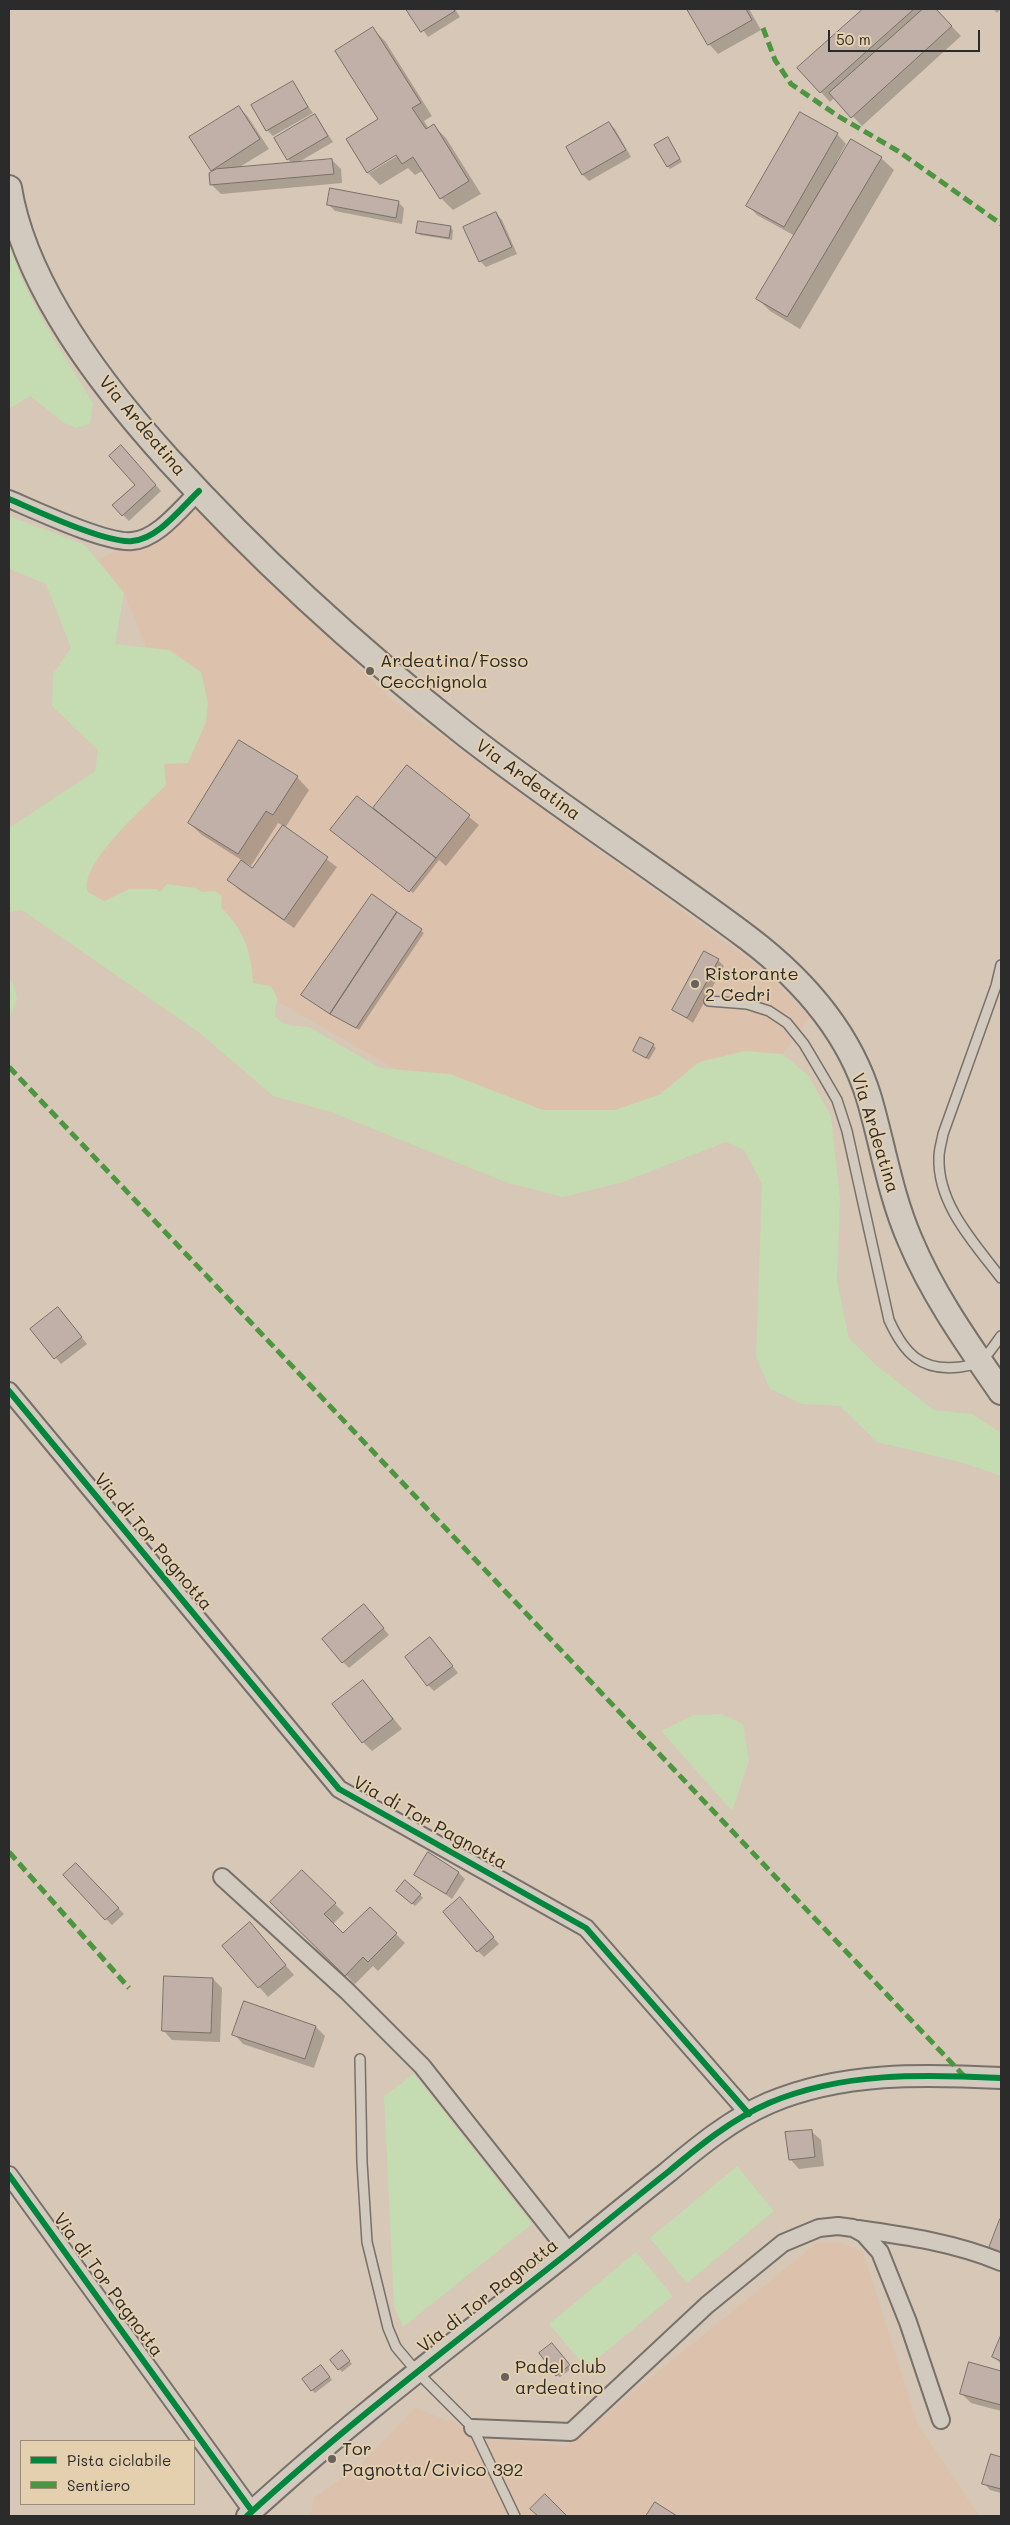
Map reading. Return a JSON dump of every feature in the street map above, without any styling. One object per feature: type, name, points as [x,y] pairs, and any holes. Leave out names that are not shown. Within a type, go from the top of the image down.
[{"type":"main road","name":"Via Ardeatina","points":[[9,188],[16,222],[30,259],[76,342],[123,406],[199,491],[317,606],[463,732],[741,932],[785,967],[804,986],[834,1026],[853,1060],[868,1095],[891,1185],[910,1240],[946,1309],[1001,1392]]},
{"type":"street","points":[[9,500],[108,538],[132,542],[150,534],[166,523],[199,491]]},
{"type":"street","name":"Via di Tor Pagnotta","points":[[9,1391],[338,1789],[586,1928],[749,2114]]},
{"type":"street","name":"Via di Tor Pagnotta","points":[[222,1877],[347,1991],[422,2066],[569,2252]]},
{"type":"street","name":"Via di Tor Pagnotta","points":[[9,2175],[250,2514],[417,2372],[694,2150],[749,2114],[787,2096],[830,2084],[853,2080],[926,2076],[1001,2078]]},
{"type":"street","points":[[473,2428],[571,2432],[707,2305],[783,2243],[819,2228],[838,2226],[934,2240],[1001,2262]]},
{"type":"street","points":[[853,2228],[864,2234],[880,2252],[920,2354],[941,2420]]},
{"type":"lane","points":[[1001,965],[996,986],[943,1134],[939,1157],[941,1178],[947,1199],[967,1234],[1001,1278]]},
{"type":"lane","points":[[709,1001],[747,1004],[769,1011],[787,1023],[804,1044],[824,1076],[837,1100],[847,1131],[890,1320],[903,1345],[922,1363],[940,1368],[980,1362],[1001,1336]]},
{"type":"lane","points":[[360,2059],[362,2162],[367,2242],[388,2328],[396,2347],[417,2372]]},
{"type":"lane","name":"Via di Tor Pagnotta","points":[[417,2372],[473,2428],[514,2516]]},
{"type":"shaded area","points":[[199,508],[390,698],[766,972],[810,1017],[782,1054],[745,1051],[699,1062],[659,1095],[615,1110],[543,1110],[503,1130],[62,879],[175,718],[124,593],[98,560]]},
{"type":"shaded area","points":[[818,2242],[839,2242],[863,2252],[918,2425],[979,2516],[307,2516],[311,2513],[314,2498],[359,2466],[415,2408],[497,2439],[566,2446]]},
{"type":"green space","points":[[9,244],[24,284],[35,305],[93,403],[90,424],[76,428],[64,423],[30,396],[9,409]]},
{"type":"green space","points":[[9,516],[85,545],[124,593],[115,644],[169,650],[201,672],[208,703],[206,722],[188,763],[164,764],[166,785],[103,851],[87,880],[88,892],[104,901],[129,889],[157,889],[160,892],[167,884],[196,888],[202,892],[215,891],[222,896],[221,907],[235,924],[245,942],[253,983],[271,986],[278,999],[275,1009],[276,1017],[280,1021],[288,1025],[311,1028],[380,1068],[450,1074],[543,1110],[615,1110],[659,1095],[699,1062],[745,1051],[782,1054],[808,1075],[831,1116],[840,1199],[837,1281],[849,1338],[876,1365],[934,1410],[972,1414],[1001,1433],[1001,1476],[967,1464],[877,1442],[840,1406],[802,1404],[770,1389],[756,1357],[762,1184],[744,1150],[726,1142],[623,1182],[563,1197],[508,1183],[331,1112],[273,1096],[201,1034],[22,910],[9,912],[9,828],[95,771],[98,750],[52,706],[53,674],[71,648],[46,584],[9,569]]},
{"type":"green space","points":[[9,980],[13,982],[17,998],[9,1020]]},
{"type":"green space","points":[[721,1714],[743,1724],[749,1760],[732,1811],[661,1731],[693,1715]]},
{"type":"green space","points":[[414,2074],[532,2224],[403,2327],[394,2307],[384,2096]]},
{"type":"green space","points":[[737,2166],[774,2211],[687,2283],[650,2238]]},
{"type":"green space","points":[[636,2252],[673,2296],[586,2368],[549,2324]]},
{"type":"building","points":[[406,9],[454,9],[455,11],[421,32]]},
{"type":"building","points":[[687,9],[746,9],[752,20],[708,45]]},
{"type":"building","points":[[863,9],[914,9],[820,93],[797,68]]},
{"type":"building","points":[[923,9],[936,9],[952,26],[851,118],[829,93]]},
{"type":"building","points":[[373,27],[421,103],[412,108],[426,129],[434,124],[469,181],[440,199],[413,157],[402,164],[396,155],[367,173],[346,139],[378,119],[335,51]]},
{"type":"building","points":[[293,81],[308,107],[266,131],[251,105]]},
{"type":"building","points":[[239,106],[260,139],[211,171],[189,137]]},
{"type":"building","points":[[800,112],[838,133],[784,227],[746,206]]},
{"type":"building","points":[[315,114],[328,136],[287,160],[274,138]]},
{"type":"building","points":[[609,122],[626,150],[582,175],[566,147]]},
{"type":"building","points":[[668,137],[680,159],[667,167],[654,145]]},
{"type":"building","points":[[851,139],[882,157],[787,317],[756,299]]},
{"type":"building","points":[[332,159],[334,174],[210,185],[209,173],[216,169]]},
{"type":"building","points":[[330,188],[399,201],[396,218],[327,205]]},
{"type":"building","points":[[496,212],[512,247],[479,262],[463,227]]},
{"type":"building","points":[[418,221],[451,226],[449,238],[416,233]]},
{"type":"building","points":[[121,445],[156,485],[122,516],[112,505],[135,485],[109,456]]},
{"type":"building","points":[[239,740],[298,776],[273,815],[266,811],[238,854],[188,823]]},
{"type":"building","points":[[407,765],[470,815],[436,858],[373,808]]},
{"type":"building","points":[[357,796],[436,858],[409,892],[330,830]]},
{"type":"building","points":[[283,825],[328,857],[284,920],[227,880],[241,860],[252,868]]},
{"type":"building","points":[[372,894],[397,912],[330,1014],[301,995]]},
{"type":"building","points":[[397,912],[422,929],[356,1028],[330,1014]]},
{"type":"building","name":"Ristorante 2 Cedri","points":[[704,951],[719,959],[687,1018],[672,1010]]},
{"type":"building","points":[[640,1037],[654,1044],[646,1058],[633,1051]]},
{"type":"building","points":[[58,1307],[82,1337],[54,1359],[30,1329]]},
{"type":"building","points":[[364,1604],[384,1628],[342,1663],[322,1639]]},
{"type":"building","points":[[430,1637],[453,1666],[427,1686],[405,1657]]},
{"type":"building","points":[[363,1680],[393,1719],[362,1743],[332,1704]]},
{"type":"building","points":[[428,1852],[459,1872],[446,1894],[414,1875]]},
{"type":"building","points":[[76,1863],[119,1908],[105,1920],[63,1875]]},
{"type":"building","points":[[302,1870],[336,1903],[324,1914],[343,1933],[370,1907],[397,1933],[368,1962],[363,1957],[345,1976],[270,1902]]},
{"type":"building","points":[[405,1880],[421,1894],[412,1904],[396,1891]]},
{"type":"building","points":[[460,1897],[494,1937],[477,1952],[443,1912]]},
{"type":"building","points":[[250,1922],[286,1965],[258,1988],[222,1946]]},
{"type":"building","points":[[164,1976],[213,1978],[211,2033],[162,2031]]},
{"type":"building","points":[[244,2001],[316,2026],[305,2059],[232,2035]]},
{"type":"building","points":[[812,2130],[815,2157],[789,2160],[785,2132]]},
{"type":"building","points":[[1001,2220],[1001,2253],[989,2248]]},
{"type":"building","points":[[1001,2335],[1001,2361],[992,2357]]},
{"type":"building","points":[[552,2343],[570,2365],[556,2376],[539,2353]]},
{"type":"building","points":[[342,2350],[350,2361],[338,2370],[330,2360]]},
{"type":"building","points":[[969,2362],[1001,2371],[1001,2405],[960,2394]]},
{"type":"building","points":[[321,2365],[330,2377],[311,2391],[302,2379]]},
{"type":"building","points":[[991,2454],[1001,2457],[1001,2489],[982,2484]]},
{"type":"building","points":[[545,2494],[567,2516],[538,2516],[530,2509]]},
{"type":"building","points":[[655,2502],[677,2516],[646,2516]]},
{"type":"marked path","points":[[763,28],[775,60],[791,84],[838,116],[898,151],[1001,224]]},
{"type":"marked path","points":[[9,1067],[964,2076]]},
{"type":"marked path","points":[[9,1852],[129,1988]]},
{"type":"cycle path","points":[[9,499],[89,532],[121,541],[132,541],[142,539],[160,529],[199,491]]},
{"type":"cycle path","points":[[9,1391],[339,1789],[586,1928],[749,2114]]},
{"type":"cycle path","points":[[247,2516],[325,2447],[406,2381],[692,2152],[755,2109],[797,2093],[825,2085],[854,2080],[913,2076],[1001,2078]]},
{"type":"cycle path","points":[[9,2175],[252,2511]]},
{"type":"place","name":"Ardeatina/Fosso Cecchignola","points":[[370,671]]},
{"type":"place","name":"Ristorante 2 Cedri","points":[[695,984]]},
{"type":"place","name":"Padel club ardeatino","points":[[505,2377]]},
{"type":"place","name":"Tor Pagnotta/Civico 392","points":[[332,2459]]}]
